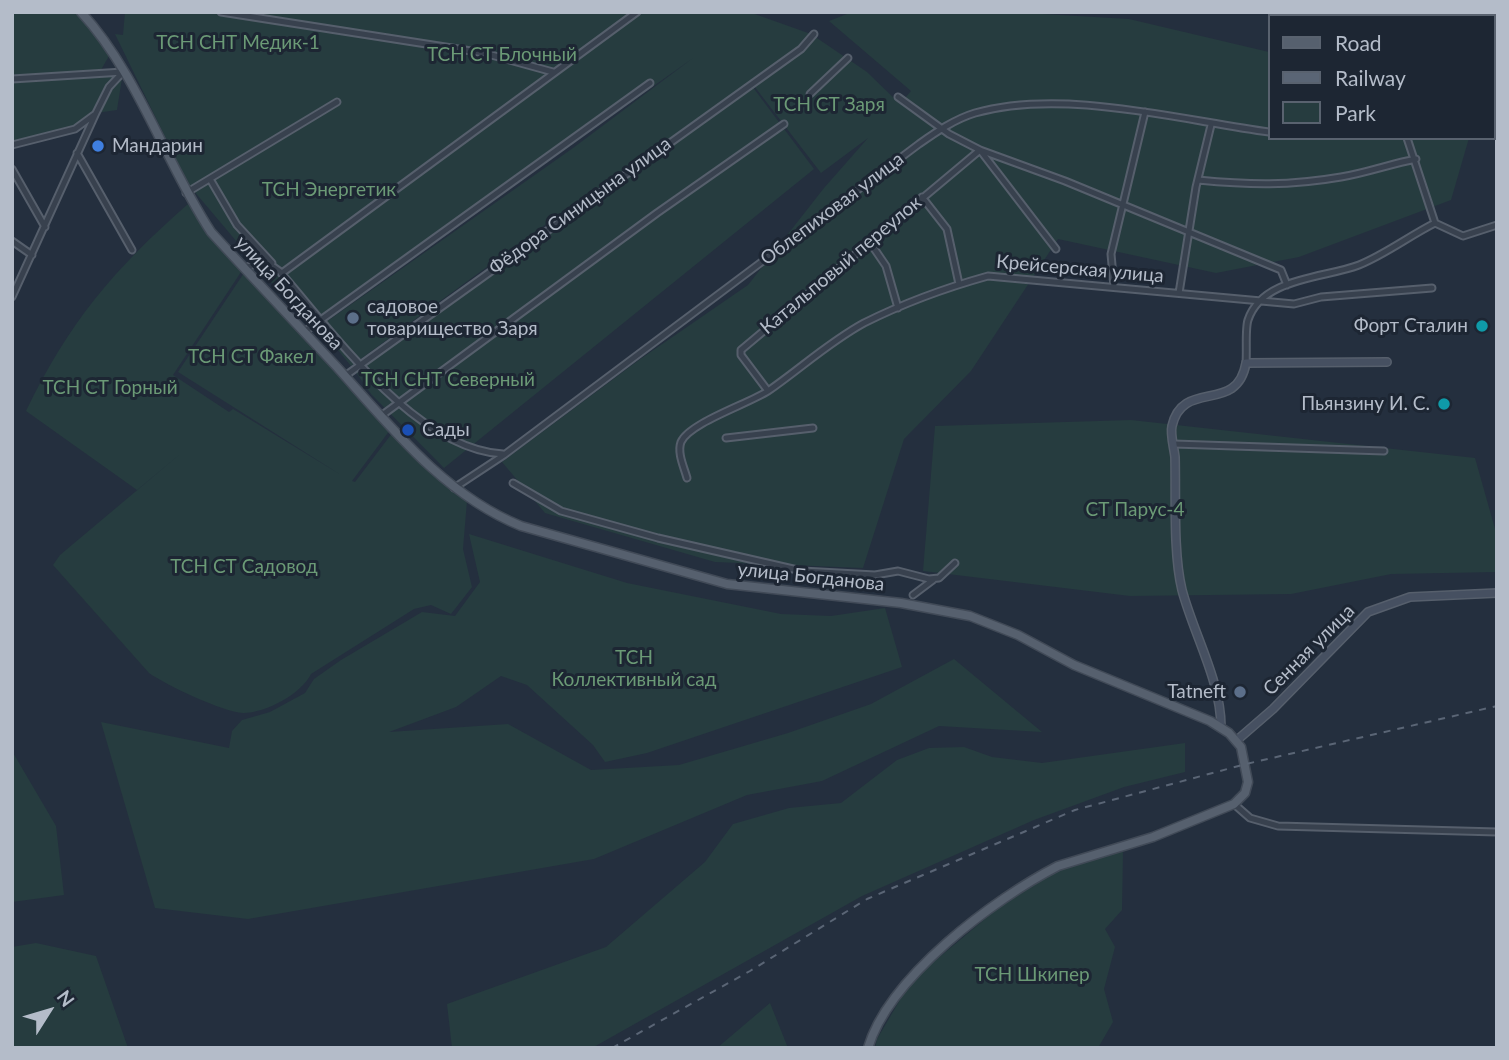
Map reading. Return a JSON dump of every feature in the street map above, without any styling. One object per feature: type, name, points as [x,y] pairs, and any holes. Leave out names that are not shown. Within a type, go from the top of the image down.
[{"type":"main road","name":"улица Богданова","points":[[80,12],[93,26],[123,72],[186,193],[211,232],[381,416],[454,488],[496,517],[708,580],[748,588],[901,603],[970,616],[1018,635],[1074,665],[1221,727],[1236,741],[1244,755],[1248,782],[1245,793],[1234,804]]},
{"type":"main road","points":[[868,1048],[876,1024],[908,978],[994,907],[1038,876],[1058,866],[1189,824],[1234,804]]},
{"type":"street","points":[[221,12],[484,53],[553,72]]},
{"type":"street","points":[[282,273],[633,13]]},
{"type":"street","name":"Фёдора Синицына улица","points":[[345,376],[801,49],[814,34]]},
{"type":"street","points":[[810,94],[848,58]]},
{"type":"street","points":[[12,79],[123,72]]},
{"type":"street","points":[[12,298],[96,113],[109,87],[123,72]]},
{"type":"street","points":[[304,332],[537,167],[650,83]]},
{"type":"street","points":[[898,97],[942,129],[980,150],[1122,203],[1282,270],[1287,285]]},
{"type":"street","points":[[186,193],[337,102]]},
{"type":"street","name":"Облепиховая улица","points":[[454,488],[505,454],[942,129],[975,113],[1049,103],[1145,112],[1211,125],[1268,132]]},
{"type":"street","points":[[1114,287],[1111,254],[1145,112]]},
{"type":"street","points":[[12,145],[75,129],[96,113]]},
{"type":"street","points":[[381,416],[784,124]]},
{"type":"street","points":[[1179,293],[1188,230],[1211,125]]},
{"type":"street","points":[[1408,140],[1435,223]]},
{"type":"street","points":[[980,150],[1056,249]]},
{"type":"street","name":"Катальповый переулок","points":[[768,391],[741,355],[741,350],[980,150]]},
{"type":"street","points":[[77,153],[132,250]]},
{"type":"street","points":[[1198,180],[1260,187],[1296,184],[1344,177],[1416,159]]},
{"type":"street","points":[[12,169],[45,227]]},
{"type":"street","points":[[210,179],[237,225],[398,402],[443,437],[487,453],[505,454]]},
{"type":"street","points":[[922,197],[947,229],[959,284]]},
{"type":"street","points":[[1221,727],[1221,704],[1206,665],[1179,575],[1172,426],[1182,408],[1204,395],[1223,394],[1235,388],[1243,379],[1248,321],[1261,301],[1304,276],[1358,265],[1435,223],[1463,236],[1497,225]]},
{"type":"street","points":[[12,241],[32,255]]},
{"type":"street","points":[[869,242],[886,266],[898,308]]},
{"type":"street","points":[[244,268],[265,261],[282,273]]},
{"type":"street","name":"Крейсерская улица","points":[[687,478],[680,454],[681,442],[690,430],[768,391],[805,362],[863,324],[959,284],[988,276],[1179,293],[1202,298],[1294,304],[1332,296],[1432,288]]},
{"type":"street","points":[[1246,363],[1387,362]]},
{"type":"street","points":[[726,438],[813,428]]},
{"type":"street","points":[[1174,444],[1384,451]]},
{"type":"street","points":[[513,483],[561,511],[727,555],[802,571],[875,575],[898,571],[929,579],[939,578]]},
{"type":"street","points":[[913,596],[955,563]]},
{"type":"street","name":"Сенная улица","points":[[1236,741],[1273,709],[1368,612],[1410,597],[1497,593]]},
{"type":"street","points":[[1234,804],[1250,818],[1278,826],[1497,832]]},
{"type":"green space","points":[[12,12],[75,12],[93,30],[109,56],[98,75],[122,78],[117,110],[96,113],[75,129],[12,145]]},
{"type":"green space","points":[[125,12],[210,12],[422,41],[233,12],[749,12],[811,34],[867,72],[900,104],[911,91],[829,21],[852,12],[1009,12],[1129,19],[1268,52],[1268,140],[1468,140],[1451,200],[1299,257],[1216,273],[1058,239],[971,371],[904,439],[863,568],[715,562],[545,513],[502,462],[639,360],[748,285],[824,188],[868,138],[821,173],[751,82],[539,229],[351,366],[319,327],[573,148],[693,58],[314,328],[275,287],[188,184],[115,34],[123,35]]},
{"type":"green space","points":[[1497,12],[1497,74],[1495,77],[1495,14],[1352,14]]},
{"type":"green space","name":"ТСН СНТ Северный","points":[[752,86],[814,169],[444,468],[371,394],[353,368]]},
{"type":"green space","name":"ТСН СТ Садовод","points":[[188,204],[241,272],[173,375],[229,412],[233,409],[341,475],[178,372],[244,273],[390,430],[352,481],[355,482],[393,432],[467,501],[463,549],[472,587],[451,614],[431,605],[414,609],[311,674],[299,689],[282,701],[252,712],[243,713],[209,703],[149,673],[53,565],[60,555],[185,450],[137,490],[26,411],[59,350],[95,298],[138,251]]},
{"type":"green space","name":"СТ Парус-4","points":[[1131,420],[1475,458],[1497,536],[1497,572],[1391,574],[1291,594],[1130,596],[923,571],[935,426]]},
{"type":"green space","name":"ТСН Коллективный сад","points":[[469,534],[627,583],[781,614],[831,616],[885,608],[902,667],[647,753],[605,762],[593,745],[527,685],[501,676],[456,707],[389,732],[508,724],[591,770],[679,765],[788,733],[871,704],[954,659],[1042,732],[939,726],[822,781],[747,795],[594,859],[248,919],[155,908],[101,722],[229,748],[232,731],[242,720],[270,712],[305,693],[314,679],[341,660],[422,612],[455,616],[480,582]]},
{"type":"green space","points":[[1185,743],[1185,772],[1124,787],[1034,820],[862,896],[592,1048],[452,1048],[447,1004],[606,947],[705,862],[733,824],[789,808],[841,803],[897,760],[929,748],[964,747],[992,757],[1042,763]]},
{"type":"green space","points":[[12,751],[56,826],[64,895],[12,902]]},
{"type":"green space","name":"ТСН Шкипер","points":[[1123,851],[1122,910],[1105,929],[1115,947],[1104,989],[1113,1022],[1098,1048],[875,1048],[877,1039],[911,981],[998,908],[1058,870]]},
{"type":"green space","points":[[36,943],[96,956],[128,1048],[12,1048],[12,947]]},
{"type":"green space","points":[[770,1003],[788,1048],[717,1048]]},
{"type":"railway","points":[[612,1048],[750,971],[867,899],[1075,810],[1246,764],[1497,706]]},
{"type":"place","name":"Мандарин","points":[[98,146]]},
{"type":"place","name":"садовое товарищество Заря","points":[[353,318]]},
{"type":"place","name":"Форт Сталин","points":[[1482,326]]},
{"type":"place","name":"Пьянзину И. С.","points":[[1444,404]]},
{"type":"place","name":"Сады","points":[[408,430]]},
{"type":"place","name":"Tatneft","points":[[1240,692]]},
{"type":"park label","name":"ТСН СНТ Медик-1","points":[[238,43]]},
{"type":"park label","name":"ТСН СТ Блочный","points":[[502,55]]},
{"type":"park label","name":"ТСН СТ Заря","points":[[829,105]]},
{"type":"park label","name":"ТСН Энергетик","points":[[329,190]]},
{"type":"park label","name":"ТСН СТ Факел","points":[[251,357]]},
{"type":"park label","name":"ТСН СТ Горный","points":[[110,388]]}]
